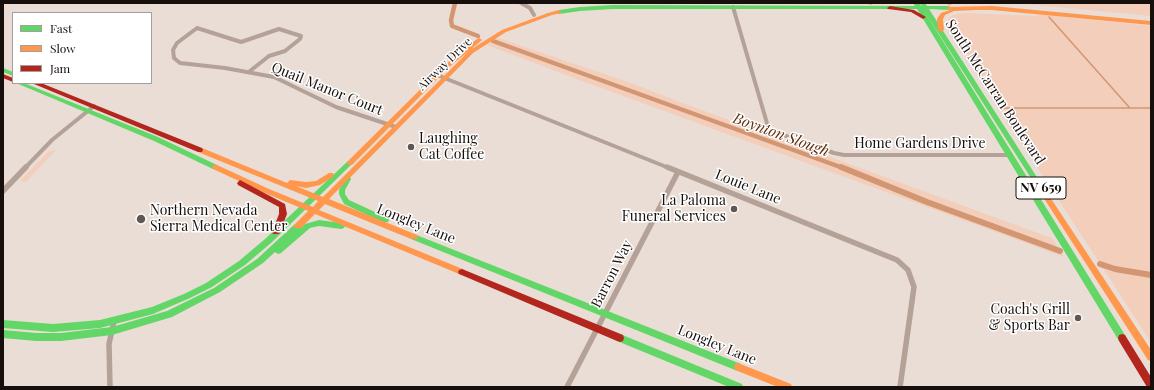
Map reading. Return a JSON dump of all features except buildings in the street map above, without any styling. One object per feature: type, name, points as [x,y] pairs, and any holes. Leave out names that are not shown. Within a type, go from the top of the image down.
[{"type":"main road","name":"Airway Drive","points":[[252,267],[319,206],[396,127],[457,56],[480,39],[502,27],[534,15],[571,7],[610,3]]},
{"type":"main road","name":"Airway Drive","points":[[622,3],[870,3],[1008,9],[1151,23]]},
{"type":"main road","points":[[644,7],[684,5],[688,3],[692,5],[733,7]]},
{"type":"main road","name":"Airway Drive","points":[[268,241],[310,202],[387,124],[470,52],[504,31],[540,17],[570,10],[602,7],[890,8],[920,5],[1006,4],[1151,19]]},
{"type":"main road","name":"South McCarran Boulevard","points":[[920,5],[925,18],[1011,155],[1151,385]]},
{"type":"main road","name":"South McCarran Boulevard","points":[[920,5],[943,34],[1063,223],[1151,357]]},
{"type":"main road","points":[[890,8],[912,11],[925,18]]},
{"type":"main road","points":[[943,34],[940,22],[943,14],[953,10],[976,8]]},
{"type":"main road","points":[[504,31],[515,24],[532,18],[534,15]]},
{"type":"main road","name":"Longley Lane","points":[[21,84],[156,139],[235,177],[407,234],[788,387]]},
{"type":"main road","name":"Longley Lane","points":[[39,84],[268,177],[360,230],[739,387]]},
{"type":"main road","points":[[268,177],[300,185],[318,183],[329,177],[360,147],[373,138]]},
{"type":"main road","points":[[1011,155],[1020,162],[1044,200],[1063,223]]},
{"type":"main road","points":[[360,163],[344,186],[342,194],[344,198],[352,205],[401,228],[407,234]]},
{"type":"main road","points":[[3,324],[41,328],[64,328],[114,322],[153,310],[194,293],[233,269],[268,241],[281,222],[283,214],[282,206],[279,203],[253,191],[243,185],[235,177]]},
{"type":"main road","points":[[3,334],[61,338],[112,331],[142,323],[182,308],[217,290],[275,254],[302,229],[313,224],[326,223],[360,230]]},
{"type":"street","points":[[522,3],[530,8],[534,15]]},
{"type":"street","name":"Home Gardens Drive","points":[[733,7],[769,130],[844,155],[1011,155]]},
{"type":"street","name":"Quail Manor Court","points":[[250,72],[268,56],[285,51],[300,39],[301,36],[279,29],[242,42],[197,28],[177,43],[173,50],[174,58],[180,63],[250,72],[282,80],[336,107],[396,127]]},
{"type":"street","name":"Louie Lane","points":[[440,77],[890,257],[902,265],[911,276],[914,287],[900,387]]},
{"type":"street","points":[[3,191],[52,140],[94,106]]},
{"type":"street","name":"Barron Way","points":[[567,387],[678,172]]},
{"type":"street","points":[[110,387],[109,344],[114,322]]},
{"type":"shaded area","points":[[1015,3],[1142,3],[1151,5],[1151,16]]},
{"type":"shaded area","points":[[965,13],[1043,15],[1151,26],[1151,342],[946,27],[949,18],[953,15]]},
{"type":"shaded area","points":[[498,38],[634,84],[1052,238],[1064,257],[487,45]]},
{"type":"shaded area","points":[[56,150],[26,182],[20,181],[48,152]]},
{"type":"waterway","points":[[455,3],[451,20],[452,26],[478,36]]},
{"type":"waterway","points":[[1049,17],[1129,107]]},
{"type":"waterway","name":"Boynton Slough","points":[[493,41],[843,168]]},
{"type":"waterway","points":[[1000,108],[1151,108]]},
{"type":"waterway","name":"Boynton Slough","points":[[841,167],[927,202],[1060,251]]},
{"type":"waterway","name":"Boynton Slough","points":[[1100,264],[1115,269],[1151,275]]},
{"type":"traffic: fast","points":[[916,3],[1122,338]]},
{"type":"traffic: fast","points":[[922,3],[1038,184]]},
{"type":"traffic: fast","points":[[559,12],[612,7],[949,8]]},
{"type":"traffic: fast","points":[[3,70],[12,74]]},
{"type":"traffic: fast","points":[[21,84],[156,139],[215,167]]},
{"type":"traffic: fast","points":[[3,324],[53,328],[100,324],[153,310],[187,296],[209,285],[242,263],[268,241],[350,163]]},
{"type":"traffic: fast","points":[[348,179],[342,190],[342,194],[346,202],[385,220]]},
{"type":"traffic: fast","points":[[278,251],[308,226],[319,223],[341,226]]},
{"type":"traffic: fast","points":[[3,334],[36,337],[61,337],[112,331],[169,314],[217,290],[260,261],[298,226]]},
{"type":"traffic: fast","points":[[414,237],[738,367]]},
{"type":"traffic: fast","points":[[620,338],[739,387]]},
{"type":"traffic: slow","points":[[949,8],[992,8],[1151,23]]},
{"type":"traffic: slow","points":[[941,30],[940,19],[943,14],[953,10],[976,8]]},
{"type":"traffic: slow","points":[[298,226],[471,52],[504,31],[559,12]]},
{"type":"traffic: slow","points":[[350,163],[447,66],[479,40]]},
{"type":"traffic: slow","points":[[200,150],[414,237]]},
{"type":"traffic: slow","points":[[215,167],[267,191],[462,272]]},
{"type":"traffic: slow","points":[[290,183],[306,185],[318,183],[331,175]]},
{"type":"traffic: slow","points":[[1038,184],[1151,357]]},
{"type":"traffic: slow","points":[[738,367],[788,387]]},
{"type":"traffic: jam","points":[[890,8],[912,11],[923,17]]},
{"type":"traffic: jam","points":[[3,76],[12,80]]},
{"type":"traffic: jam","points":[[38,84],[200,150]]},
{"type":"traffic: jam","points":[[240,183],[282,206],[283,214],[276,232]]},
{"type":"traffic: jam","points":[[462,272],[620,338]]},
{"type":"traffic: jam","points":[[1122,338],[1151,385]]},
{"type":"place","name":"Laughing Cat Coffee","points":[[411,147]]},
{"type":"place","name":"La Paloma Funeral Services","points":[[734,209]]},
{"type":"place","name":"Northern Nevada Sierra Medical Center","points":[[141,219]]},
{"type":"place","name":"Coach's Grill & Sports Bar","points":[[1078,318]]}]
